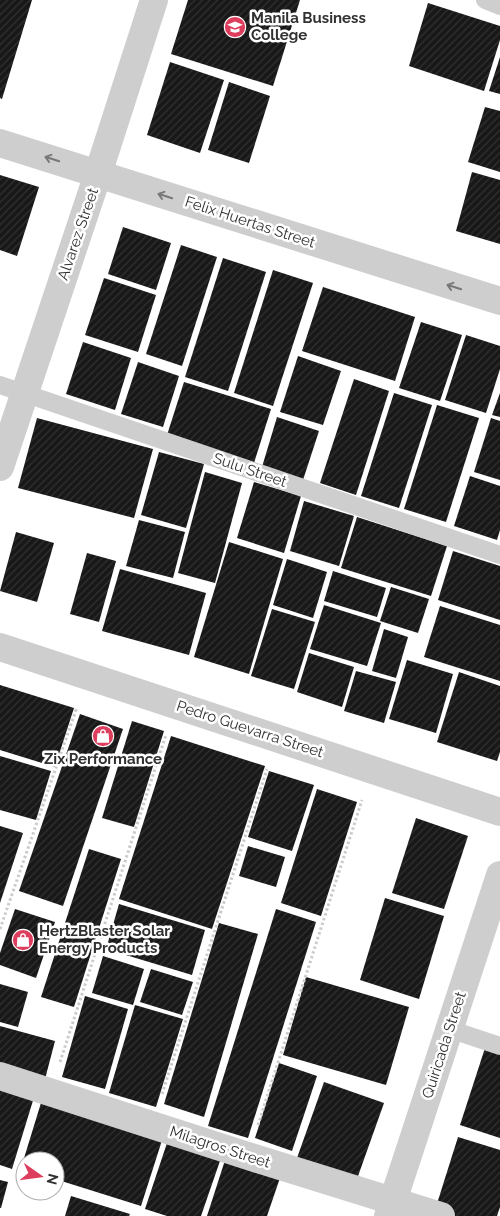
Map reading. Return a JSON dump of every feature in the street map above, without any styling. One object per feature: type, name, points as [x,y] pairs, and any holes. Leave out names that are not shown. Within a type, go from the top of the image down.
[{"type":"street","name":"Alvarez Street","points":[[0,467],[12,389],[98,174],[154,0]]},
{"type":"street","name":"Felix Huertas Street","points":[[0,143],[500,301]]},
{"type":"street","name":"Pedro Guevarra Street","points":[[0,647],[500,812]]},
{"type":"street","name":"Quiricada Street","points":[[391,1208],[500,874]]},
{"type":"street","name":"Milagros Street","points":[[0,1076],[248,1156],[391,1208],[441,1216]]},
{"type":"lane","points":[[485,0],[500,6]]},
{"type":"lane","name":"Sulu Street","points":[[12,389],[500,555]]},
{"type":"lane","points":[[450,1029],[500,1046]]},
{"type":"path","points":[[0,929],[88,676]]},
{"type":"path","points":[[50,1092],[176,706]]},
{"type":"path","points":[[152,1125],[277,738]]},
{"type":"path","points":[[248,1156],[372,769]]},
{"type":"building","points":[[0,0],[32,0],[2,99],[0,98]]},
{"type":"building","name":"Manila Business College","points":[[188,0],[300,0],[273,86],[171,54]]},
{"type":"building","points":[[428,3],[500,26],[500,40],[484,91],[409,66]]},
{"type":"building","points":[[500,57],[500,94],[489,91]]},
{"type":"building","points":[[170,62],[224,80],[200,153],[147,135]]},
{"type":"building","points":[[229,82],[270,96],[249,163],[208,150]]},
{"type":"building","points":[[485,107],[500,111],[500,172],[468,162]]},
{"type":"building","points":[[472,172],[500,180],[500,244],[456,231]]},
{"type":"building","points":[[0,175],[39,187],[17,256],[0,250]]},
{"type":"building","points":[[123,227],[171,243],[156,290],[108,274]]},
{"type":"building","points":[[181,245],[217,257],[182,366],[146,354]]},
{"type":"building","points":[[223,258],[266,272],[228,391],[185,377]]},
{"type":"building","points":[[273,270],[313,283],[273,406],[234,393]]},
{"type":"building","points":[[104,278],[156,295],[138,352],[85,335]]},
{"type":"building","points":[[323,287],[415,317],[395,381],[302,351]]},
{"type":"building","points":[[421,322],[462,335],[440,401],[399,388]]},
{"type":"building","points":[[466,335],[500,346],[500,369],[486,413],[445,400]]},
{"type":"building","points":[[83,342],[131,358],[115,410],[66,394]]},
{"type":"building","points":[[298,356],[341,371],[323,425],[280,412]]},
{"type":"building","points":[[138,362],[179,376],[163,427],[121,414]]},
{"type":"building","points":[[354,379],[389,391],[356,495],[320,483]]},
{"type":"building","points":[[184,382],[271,409],[254,463],[167,435]]},
{"type":"building","points":[[394,393],[432,405],[399,508],[361,496]]},
{"type":"building","points":[[500,393],[500,417],[492,415]]},
{"type":"building","points":[[437,405],[479,418],[446,522],[404,509]]},
{"type":"building","points":[[277,417],[319,431],[303,480],[262,467]]},
{"type":"building","points":[[37,418],[153,449],[134,518],[18,488]]},
{"type":"building","points":[[491,418],[500,421],[500,480],[474,472]]},
{"type":"building","points":[[159,452],[204,464],[186,528],[141,515]]},
{"type":"building","points":[[205,472],[242,483],[215,583],[178,573]]},
{"type":"building","points":[[470,476],[500,486],[500,530],[497,540],[454,526]]},
{"type":"building","points":[[254,482],[301,496],[284,553],[237,538]]},
{"type":"building","points":[[304,501],[354,516],[339,566],[290,551]]},
{"type":"building","points":[[357,517],[447,546],[431,596],[341,568]]},
{"type":"building","points":[[139,520],[185,532],[173,578],[126,566]]},
{"type":"building","points":[[16,532],[54,543],[37,602],[0,591]]},
{"type":"building","points":[[229,542],[283,559],[249,674],[194,657]]},
{"type":"building","points":[[453,551],[500,566],[500,620],[438,600]]},
{"type":"building","points":[[87,553],[116,561],[99,622],[70,614]]},
{"type":"building","points":[[287,559],[327,572],[313,618],[273,605]]},
{"type":"building","points":[[120,569],[206,593],[189,655],[102,631]]},
{"type":"building","points":[[333,571],[386,588],[377,617],[324,601]]},
{"type":"building","points":[[391,587],[429,599],[418,633],[380,621]]},
{"type":"building","points":[[324,605],[381,623],[367,666],[310,649]]},
{"type":"building","points":[[440,606],[500,625],[500,681],[424,657]]},
{"type":"building","points":[[272,609],[315,622],[294,689],[251,676]]},
{"type":"building","points":[[384,629],[408,637],[396,678],[372,671]]},
{"type":"building","points":[[309,653],[354,667],[342,707],[297,692]]},
{"type":"building","points":[[407,660],[453,674],[436,733],[389,719]]},
{"type":"building","points":[[356,671],[396,682],[384,723],[344,711]]},
{"type":"building","points":[[459,672],[500,686],[500,752],[497,761],[437,742]]},
{"type":"building","points":[[0,685],[74,708],[55,767],[0,750]]},
{"type":"building","points":[[80,714],[123,729],[63,906],[19,891]]},
{"type":"building","points":[[132,721],[164,731],[134,827],[102,818]]},
{"type":"building","points":[[171,736],[265,766],[212,929],[119,899]]},
{"type":"building","points":[[0,756],[51,771],[36,820],[0,810]]},
{"type":"building","points":[[269,771],[314,785],[292,851],[248,837]]},
{"type":"building","points":[[317,789],[357,802],[321,916],[281,903]]},
{"type":"building","points":[[416,818],[468,836],[444,909],[392,893]]},
{"type":"building","points":[[0,826],[23,833],[0,903]]},
{"type":"building","points":[[248,846],[285,857],[276,887],[239,876]]},
{"type":"building","points":[[89,849],[121,859],[74,1007],[41,997]]},
{"type":"building","points":[[385,898],[444,916],[419,999],[360,980]]},
{"type":"building","points":[[119,904],[205,930],[192,975],[106,949]]},
{"type":"building","points":[[15,909],[55,922],[36,978],[0,965],[0,953]]},
{"type":"building","points":[[276,909],[316,922],[248,1138],[208,1126]]},
{"type":"building","points":[[219,923],[258,934],[204,1117],[164,1104]]},
{"type":"building","points":[[103,956],[144,969],[133,1005],[92,993]]},
{"type":"building","points":[[151,969],[193,982],[182,1015],[140,1002]]},
{"type":"building","points":[[306,977],[409,1007],[386,1085],[283,1055]]},
{"type":"building","points":[[0,984],[28,992],[18,1027],[0,1022]]},
{"type":"building","points":[[85,996],[128,1009],[105,1089],[62,1077]]},
{"type":"building","points":[[135,1005],[183,1019],[156,1107],[109,1093]]},
{"type":"building","points":[[0,1026],[55,1041],[44,1083],[0,1071]]},
{"type":"building","points":[[485,1048],[500,1053],[500,1138],[460,1125]]},
{"type":"building","points":[[279,1063],[317,1076],[292,1151],[255,1138]]},
{"type":"building","points":[[324,1082],[384,1103],[357,1179],[297,1158]]},
{"type":"building","points":[[0,1083],[35,1094],[18,1151],[15,1151],[12,1169],[0,1165]]},
{"type":"building","points":[[44,1093],[165,1131],[141,1206],[65,1182],[65,1151],[26,1151]]},
{"type":"building","points":[[458,1137],[500,1150],[500,1207],[497,1216],[454,1216],[435,1210]]},
{"type":"building","points":[[168,1140],[221,1158],[201,1216],[167,1216],[145,1209]]},
{"type":"building","points":[[227,1154],[282,1172],[267,1216],[207,1216]]},
{"type":"building","points":[[0,1180],[8,1182],[1,1208],[0,1208]]},
{"type":"building","points":[[71,1196],[130,1214],[129,1216],[65,1216]]},
{"type":"place","name":"Manila Business College","points":[[235,27]]},
{"type":"place","name":"Zix Performance","points":[[103,736]]},
{"type":"place","name":"HertzBlaster Solar Energy Products","points":[[23,940]]}]
